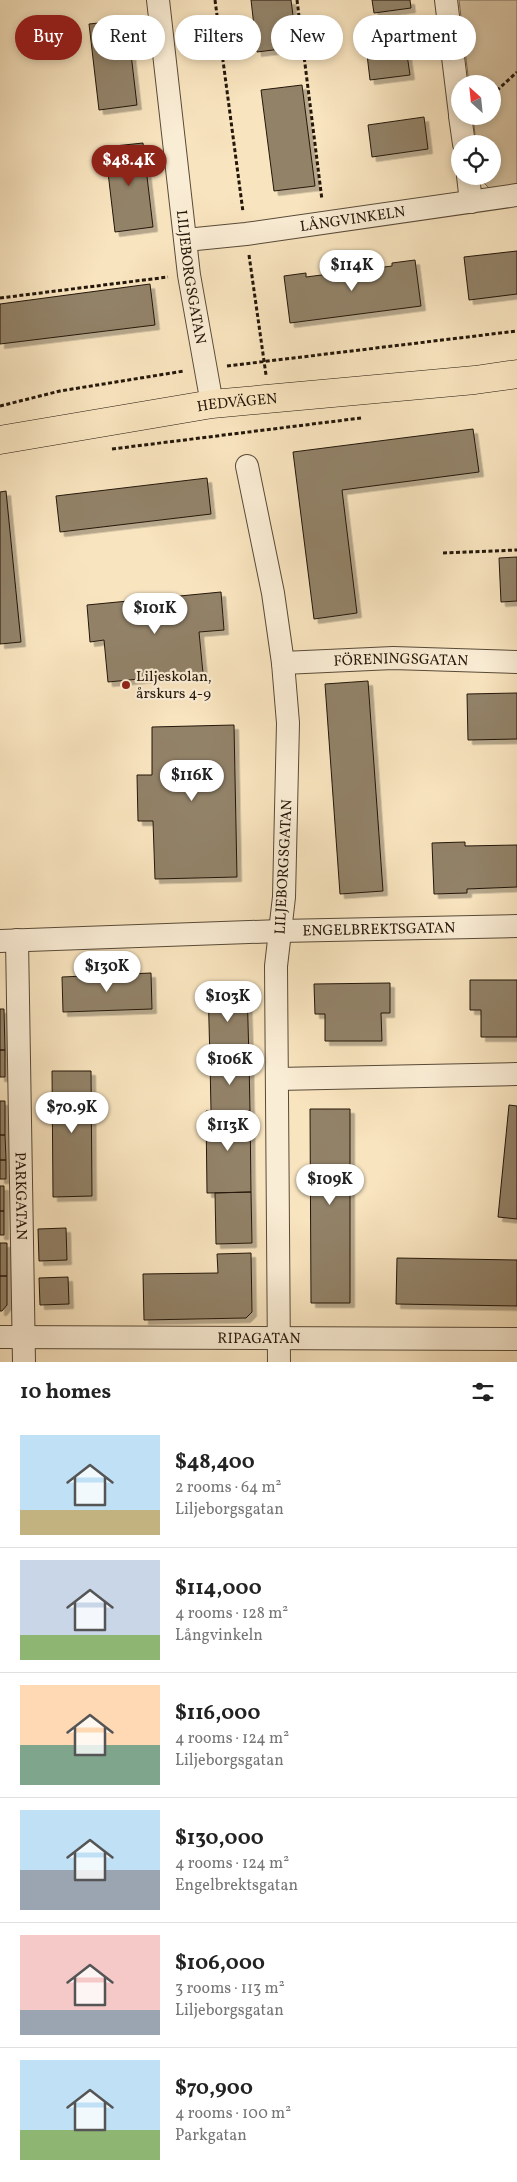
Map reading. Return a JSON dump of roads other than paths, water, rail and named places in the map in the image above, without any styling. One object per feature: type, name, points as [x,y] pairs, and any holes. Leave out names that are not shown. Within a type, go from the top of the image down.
[{"type":"main road","name":"HEDVÄGEN","points":[[0,440],[212,404],[475,380],[517,372]]},
{"type":"street","name":"LILJEBORGSGATAN","points":[[158,0],[189,275],[212,404]]},
{"type":"street","points":[[446,0],[455,75]]},
{"type":"street","points":[[469,185],[471,202]]},
{"type":"street","name":"LÅNGVINKELN","points":[[186,240],[325,223],[517,195]]},
{"type":"street","name":"LILJEBORGSGATAN","points":[[247,466],[273,593],[283,663],[288,724],[284,897],[276,966],[279,1362]]},
{"type":"street","name":"FÖRENINGSGATAN","points":[[283,663],[393,658],[517,662]]},
{"type":"street","name":"ENGELBREKTSGATAN","points":[[9,940],[280,931],[517,926]]},
{"type":"street","name":"PARKGATAN","points":[[9,940],[24,1362]]},
{"type":"street","points":[[277,1079],[517,1074]]},
{"type":"street","name":"RIPAGATAN","points":[[0,1337],[279,1340],[517,1339]]},
{"type":"place","name":"Liljeskolan, årskurs 4-9","points":[[126,685]]}]
